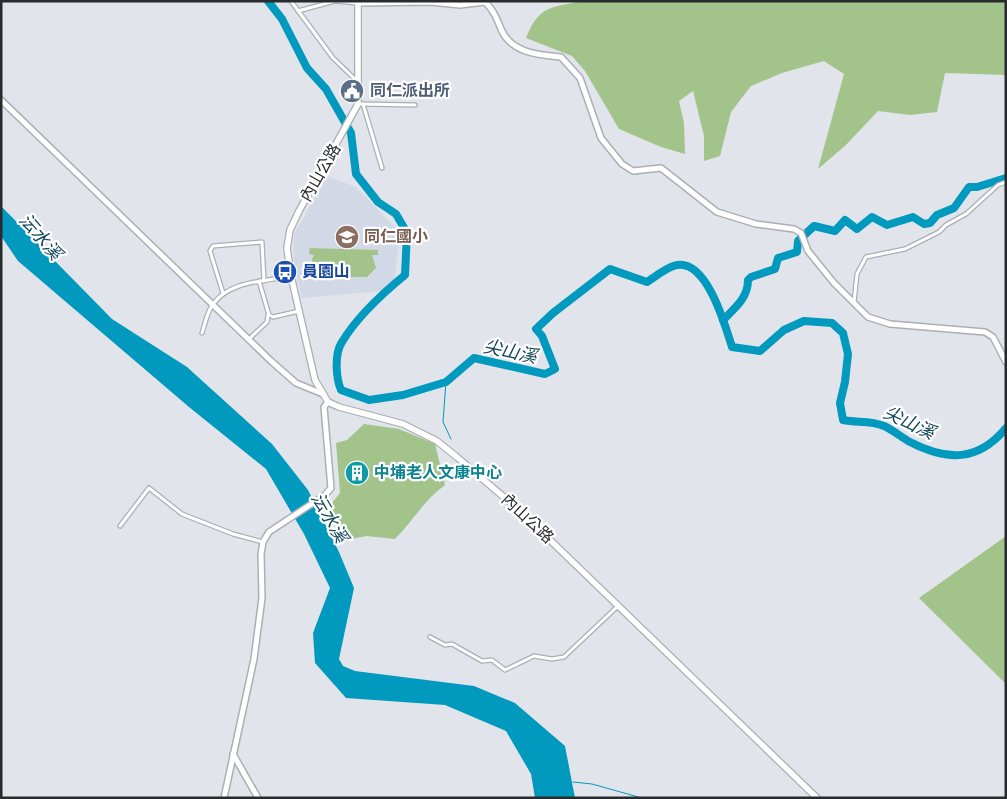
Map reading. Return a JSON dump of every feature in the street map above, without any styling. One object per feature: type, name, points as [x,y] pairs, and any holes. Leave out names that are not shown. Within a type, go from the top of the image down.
[{"type":"main road","points":[[358,2],[360,104]]},
{"type":"main road","name":"內山公路","points":[[360,104],[290,230],[287,248],[291,276],[315,380],[328,402],[346,410],[403,424],[437,441],[519,510],[817,798]]},
{"type":"street","points":[[291,1],[333,58],[359,82]]},
{"type":"street","points":[[298,11],[335,1],[430,2],[460,5],[482,1],[490,6],[504,36],[512,44],[534,54],[560,57],[570,66],[580,78],[601,138],[628,169],[633,171],[656,167],[661,168],[717,212],[756,224],[794,229],[802,235],[808,251],[868,317],[890,324],[911,324],[985,332],[993,337],[1006,362]]},
{"type":"street","points":[[1,100],[212,305],[296,383],[323,394]]},
{"type":"street","points":[[382,168],[360,104],[415,105]]},
{"type":"street","points":[[854,303],[857,274],[866,257],[905,249],[939,232],[946,225],[966,214],[998,185],[1006,182]]},
{"type":"street","points":[[223,293],[210,251],[213,246],[262,242],[264,281]]},
{"type":"street","points":[[202,333],[212,305],[223,293],[233,287],[291,276]]},
{"type":"street","points":[[249,339],[267,322],[268,314],[259,281]]},
{"type":"street","points":[[268,314],[273,317],[299,311]]},
{"type":"street","points":[[224,798],[254,659],[262,598],[261,554],[263,542],[268,532],[325,495],[331,488],[324,407],[328,402]]},
{"type":"street","points":[[120,526],[149,488],[182,514],[233,534],[263,542]]},
{"type":"street","points":[[430,637],[445,645],[452,644],[482,661],[492,660],[505,670],[534,656],[552,659],[564,657],[619,606]]},
{"type":"street","points":[[233,754],[258,798]]},
{"type":"shaded area","name":"同仁國小","points":[[327,176],[356,187],[400,232],[394,285],[382,291],[302,298],[295,268],[294,234]]},
{"type":"green space","points":[[582,1],[1006,1],[1006,75],[945,73],[937,112],[910,115],[878,111],[846,145],[818,169],[844,74],[824,61],[782,73],[751,86],[731,112],[720,156],[704,161],[704,136],[693,91],[679,101],[684,123],[685,154],[661,147],[619,129],[585,71],[572,56],[526,38],[536,19],[547,10]]},
{"type":"green space","points":[[310,248],[378,250],[378,255],[372,255],[376,268],[367,277],[318,277],[312,266],[314,255],[309,254]]},
{"type":"green space","points":[[364,424],[399,429],[435,444],[445,485],[431,497],[395,539],[366,536],[343,541],[328,508],[340,493],[336,443],[347,440]]},
{"type":"green space","points":[[1006,536],[1006,684],[919,598]]},
{"type":"water","points":[[1,206],[112,319],[187,367],[272,444],[308,490],[339,552],[354,588],[339,659],[343,666],[355,671],[474,686],[515,703],[565,746],[575,798],[535,798],[531,774],[506,731],[445,705],[346,698],[315,663],[313,633],[330,588],[304,534],[266,469],[189,407],[18,261],[1,236]]},
{"type":"waterway","name":"尖山溪","points":[[268,1],[282,19],[307,68],[326,89],[351,133],[356,174],[378,202],[396,214],[407,233],[405,275],[363,315],[339,347],[337,366],[341,390],[369,400],[403,395],[446,382],[474,358],[545,374],[555,369],[542,336],[536,329],[553,313],[610,269],[647,282],[677,265],[688,266],[706,283],[725,324],[732,347],[760,351],[784,330],[804,321],[832,323],[843,333],[848,354],[845,382],[840,403],[843,420],[879,424],[910,442],[937,453],[949,455],[961,455],[984,447],[1006,428]]},
{"type":"waterway","points":[[723,320],[743,297],[748,280],[751,277],[775,269],[778,258],[797,252],[798,241],[814,226],[835,231],[845,220],[857,229],[872,217],[887,225],[913,217],[924,224],[930,223],[937,215],[954,208],[969,187],[977,187],[1006,178]]},
{"type":"waterway","points":[[446,382],[443,422],[451,439]]},
{"type":"waterway","points":[[573,782],[592,784],[642,798]]},
{"type":"place","name":"同仁派出所","points":[[352,91]]},
{"type":"place","name":"同仁國小","points":[[347,237]]},
{"type":"place","name":"員園山","points":[[285,272]]},
{"type":"place","name":"中埔老人文康中心","points":[[357,473]]},
{"type":"water label","name":"沄水溪","points":[[40,237]]},
{"type":"water label","name":"沄水溪","points":[[329,518]]}]
